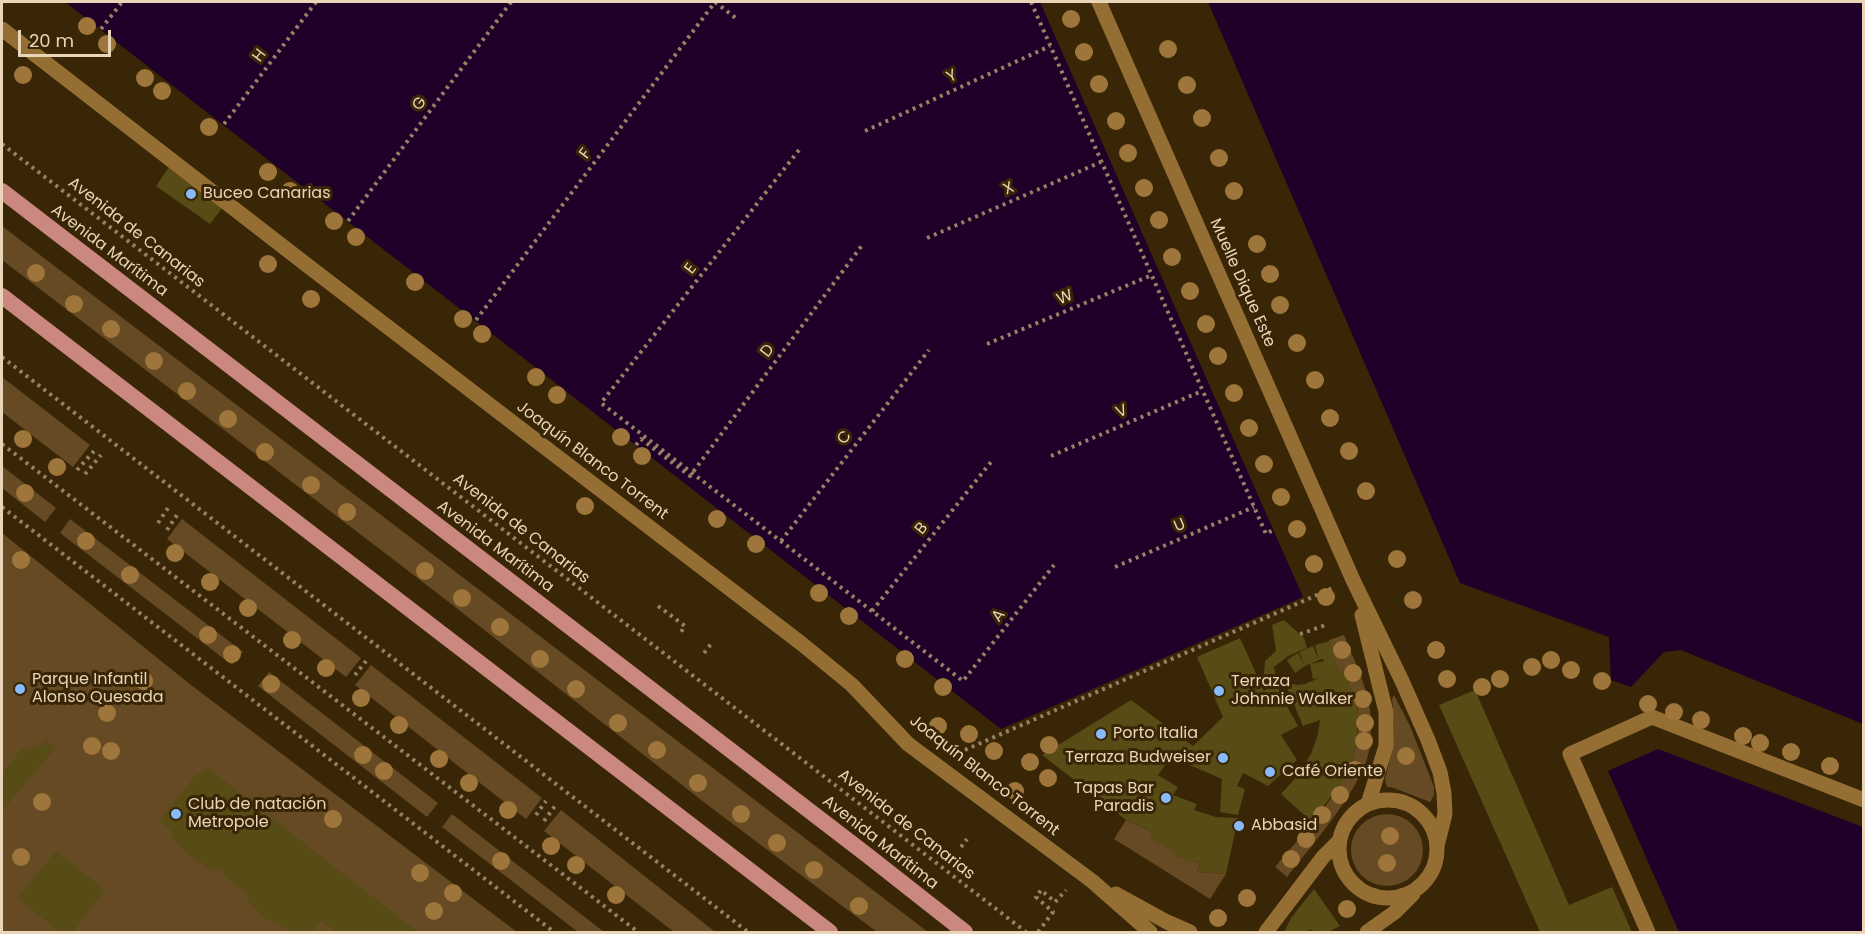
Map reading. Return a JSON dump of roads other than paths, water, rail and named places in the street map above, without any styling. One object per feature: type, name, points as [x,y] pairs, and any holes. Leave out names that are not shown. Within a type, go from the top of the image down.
[{"type":"highway","name":"Avenida Marítima","points":[[2,191],[867,855],[965,933]]},
{"type":"highway","points":[[2,296],[830,933]]},
{"type":"street","name":"Muelle Dique Este","points":[[1099,2],[1353,580],[1402,681],[1440,772],[1445,814],[1437,846]]},
{"type":"street","name":"Joaquín Blanco Torrent","points":[[2,29],[321,277],[802,644],[852,685],[908,744],[1086,877],[1150,933]]},
{"type":"street","name":"Muelle Dique Este","points":[[1353,580],[1386,712],[1386,746],[1368,804]]},
{"type":"street","points":[[1648,933],[1570,754],[1652,717],[1863,800]]},
{"type":"street","points":[[1367,933],[1395,912],[1422,885],[1433,869],[1437,858],[1437,846],[1434,831],[1426,817],[1414,807],[1399,801],[1383,800],[1368,804],[1355,813],[1344,826],[1339,841],[1339,857],[1343,871],[1352,884],[1365,893],[1380,898],[1395,898],[1410,894],[1422,885]]},
{"type":"street","points":[[1258,933],[1269,929],[1323,857],[1339,841]]},
{"type":"street","points":[[1086,877],[1190,933]]},
{"type":"place","name":"Buceo Canarias","points":[[191,194]]},
{"type":"place","name":"Parque Infantil Alonso Quesada","points":[[20,689]]},
{"type":"place","name":"Terraza Johnnie Walker","points":[[1219,691]]},
{"type":"place","name":"Porto Italia","points":[[1101,734]]},
{"type":"place","name":"Terraza Budweiser","points":[[1223,758]]},
{"type":"place","name":"Café Oriente","points":[[1270,772]]},
{"type":"place","name":"Tapas Bar Paradis","points":[[1166,798]]},
{"type":"place","name":"Club de natación Metropole","points":[[176,814]]},
{"type":"place","name":"Abbasid","points":[[1239,826]]}]
